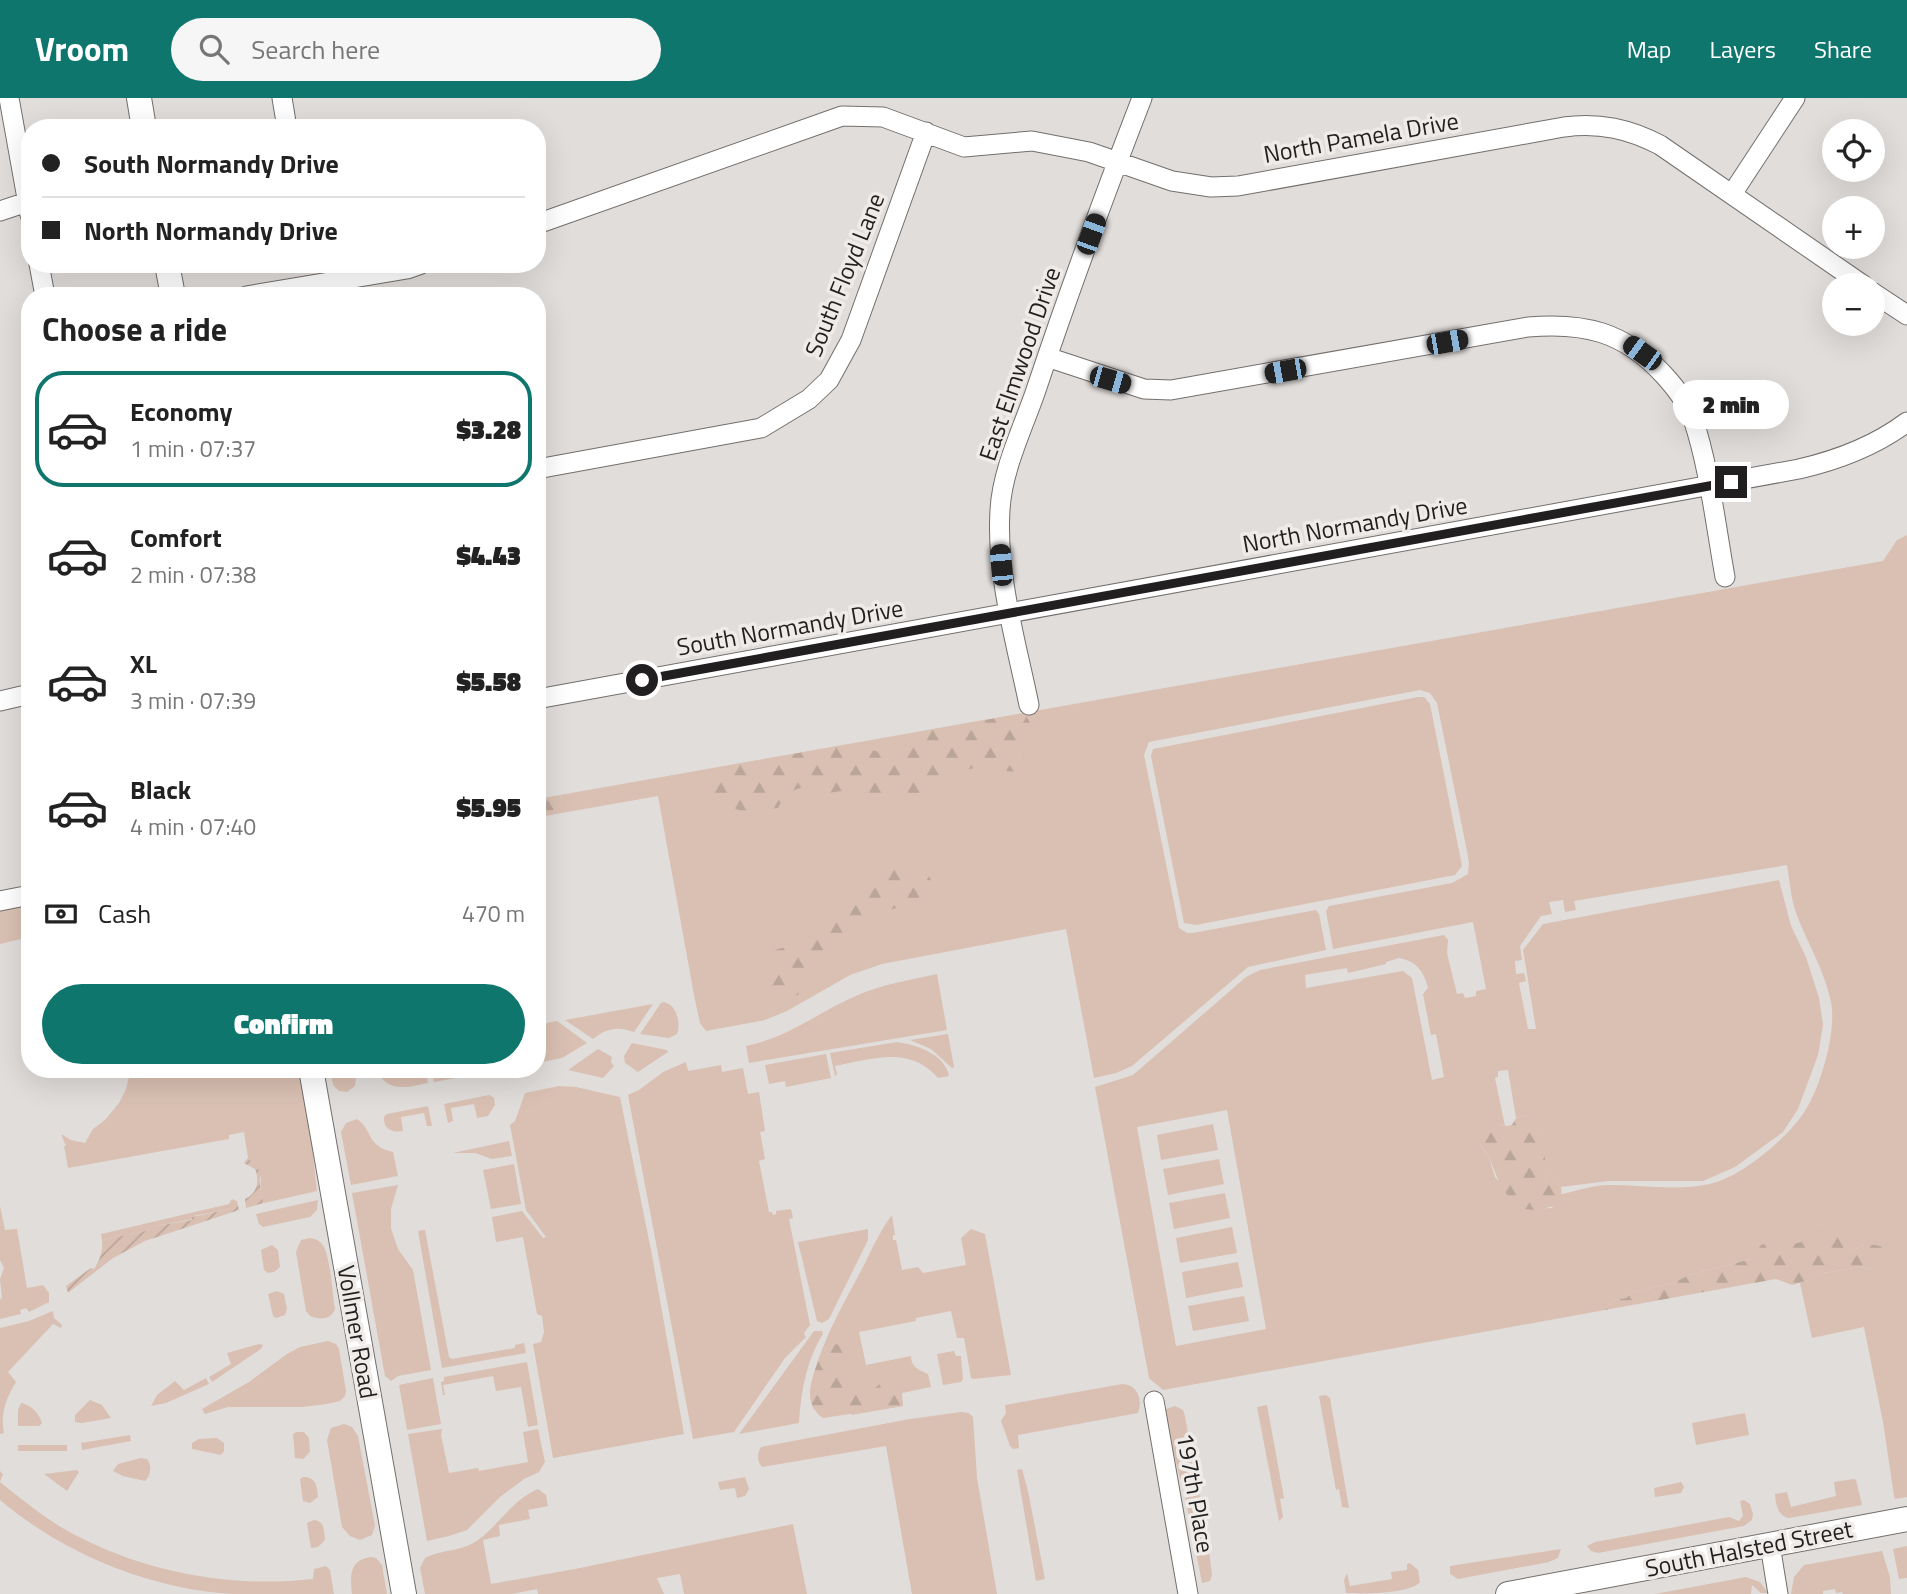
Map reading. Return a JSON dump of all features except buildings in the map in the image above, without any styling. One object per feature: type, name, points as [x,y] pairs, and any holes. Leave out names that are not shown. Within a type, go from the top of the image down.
[{"type":"main road","points":[[139,98],[142,119]]},
{"type":"main road","name":"Vollmer Road","points":[[312,1078],[404,1594]]},
{"type":"main road","name":"South Halsted Street","points":[[1508,1594],[1907,1519]]},
{"type":"street","points":[[9,98],[21,165]]},
{"type":"street","points":[[284,98],[286,119]]},
{"type":"street","name":"East Elmwood Drive","points":[[1029,705],[1001,565],[1000,506],[1047,357],[1142,98]]},
{"type":"street","points":[[1732,194],[1795,98]]},
{"type":"street","name":"North Pamela Drive","points":[[546,221],[827,119],[842,116],[883,117],[964,147],[1032,141],[1090,152],[1172,181],[1225,187],[1564,127],[1605,125],[1631,132],[1660,145],[1846,273]]},
{"type":"street","name":"South Floyd Lane","points":[[546,467],[761,428],[809,399],[828,380],[851,340],[926,132]]},
{"type":"street","points":[[0,211],[21,210]]},
{"type":"street","points":[[329,287],[390,273]]},
{"type":"street","points":[[1885,301],[1907,315]]},
{"type":"street","points":[[1047,357],[1144,389],[1171,390],[1528,327],[1568,325],[1608,334],[1629,344],[1653,363],[1672,384],[1693,418],[1709,486],[1725,577]]},
{"type":"street","name":"North Normandy Drive","points":[[1010,613],[1824,464],[1863,449],[1907,422]]},
{"type":"street","name":"South Normandy Drive","points":[[546,697],[1010,613]]},
{"type":"street","points":[[0,701],[21,696]]},
{"type":"street","points":[[0,901],[21,897]]},
{"type":"street","name":"197th Place","points":[[1154,1401],[1188,1594]]},
{"type":"street","points":[[1770,1545],[1779,1594]]},
{"type":"green space","points":[[1907,535],[1907,1497],[1895,1499],[1894,1496],[1883,1422],[1864,1327],[1812,1338],[1800,1283],[1815,1278],[1817,1274],[1860,1267],[1873,1270],[1863,1245],[1856,1249],[1802,1242],[1689,1275],[1673,1283],[1633,1292],[1626,1298],[1613,1300],[1605,1310],[1163,1390],[1149,1378],[1095,1087],[1133,1075],[1246,977],[1260,970],[1444,935],[1448,940],[1447,953],[1457,994],[1463,993],[1465,998],[1476,996],[1476,991],[1486,989],[1473,922],[1333,949],[1326,911],[1329,906],[1452,883],[1468,874],[1467,851],[1437,703],[1430,693],[1420,690],[1149,742],[1144,755],[1179,928],[1193,933],[1316,910],[1326,950],[1248,967],[1132,1066],[1094,1078],[1066,929],[882,964],[850,975],[787,1011],[765,1020],[706,1031],[700,1023],[694,995],[658,796],[546,816],[562,802],[560,795],[1883,561],[1897,540]],"holes":[[[1787,865],[1792,899],[1821,970],[1832,1014],[1826,1060],[1803,1114],[1774,1146],[1748,1166],[1722,1180],[1698,1186],[1591,1187],[1562,1194],[1552,1208],[1523,1209],[1495,1177],[1489,1157],[1481,1146],[1495,1124],[1505,1126],[1495,1078],[1498,1077],[1498,1071],[1508,1070],[1516,1118],[1526,1115],[1540,1131],[1547,1182],[1556,1182],[1561,1187],[1608,1181],[1703,1181],[1735,1167],[1783,1132],[1798,1109],[1818,1055],[1823,1025],[1819,998],[1806,957],[1791,926],[1779,880],[1543,924],[1523,950],[1536,1029],[1528,1029],[1519,983],[1526,981],[1524,973],[1516,974],[1515,961],[1522,960],[1520,946],[1541,916],[1552,914],[1549,902],[1563,900],[1565,912],[1576,910],[1574,901]],[[1399,958],[1415,964],[1422,972],[1428,988],[1423,994],[1431,1035],[1436,1034],[1444,1077],[1432,1080],[1412,978],[1403,971],[1306,988],[1305,975],[1347,968],[1348,973]],[[1227,1110],[1266,1329],[1176,1346],[1137,1127]]]},
{"type":"green space","points":[[1424,697],[1430,704],[1462,866],[1455,875],[1196,925],[1184,923],[1151,756],[1153,749]]},
{"type":"green space","points":[[1025,713],[1030,723],[1029,738],[1021,744],[1026,764],[1023,770],[969,769],[929,796],[910,796],[887,801],[875,794],[850,796],[841,791],[818,795],[806,786],[786,793],[778,808],[749,813],[732,807],[718,812],[712,809],[709,785],[714,768],[856,743],[875,751],[894,754],[911,748],[923,731]]},
{"type":"green space","points":[[560,795],[562,802],[546,814],[546,797]]},
{"type":"green space","points":[[923,864],[931,880],[923,895],[868,922],[854,923],[838,940],[824,949],[817,959],[813,973],[805,981],[798,995],[784,1000],[770,998],[760,979],[775,950],[796,944],[808,946],[854,901],[861,883],[873,867]]},
{"type":"green space","points":[[21,905],[21,939],[0,944],[0,909]]},
{"type":"green space","points":[[937,974],[947,1030],[749,1063],[746,1046],[776,1037],[867,991]]},
{"type":"green space","points":[[661,1003],[672,1007],[677,1015],[677,1034],[669,1038],[640,1034]]},
{"type":"green space","points":[[653,1004],[634,1032],[612,1029],[593,1039],[565,1020]]},
{"type":"green space","points":[[557,1021],[587,1043],[562,1058],[546,1061],[546,1023]]},
{"type":"green space","points":[[948,1034],[954,1067],[952,1068],[931,1049],[910,1040]]},
{"type":"green space","points":[[897,1042],[913,1045],[936,1056],[949,1076],[938,1078],[915,1061],[890,1057],[835,1066],[835,1076],[830,1053]]},
{"type":"green space","points":[[632,1043],[668,1052],[638,1072],[625,1063],[624,1056]]},
{"type":"green space","points":[[598,1049],[612,1057],[614,1066],[603,1078],[568,1070]]},
{"type":"green space","points":[[826,1054],[831,1078],[786,1087],[785,1081],[769,1084],[765,1065]]},
{"type":"green space","points":[[686,1062],[688,1071],[721,1065],[722,1072],[743,1068],[748,1094],[759,1092],[765,1131],[760,1132],[765,1159],[759,1161],[769,1212],[773,1215],[776,1211],[791,1209],[793,1218],[789,1219],[810,1325],[804,1333],[806,1337],[785,1358],[734,1432],[693,1439],[628,1095],[663,1072]]},
{"type":"green space","points":[[129,1078],[302,1078],[317,1191],[264,1203],[260,1191],[261,1178],[248,1158],[244,1132],[229,1135],[229,1139],[68,1168],[66,1146],[61,1134],[71,1140],[85,1143],[93,1129],[105,1120],[119,1103]]},
{"type":"green space","points":[[332,1078],[356,1078],[355,1086],[347,1092],[339,1091],[333,1085]]},
{"type":"green space","points":[[382,1078],[427,1078],[428,1083],[398,1087]]},
{"type":"green space","points":[[433,1078],[456,1078],[434,1082]]},
{"type":"green space","points":[[559,1086],[620,1097],[684,1434],[553,1458],[533,1344],[541,1342],[544,1332],[542,1316],[537,1314],[523,1237],[496,1242],[492,1217],[522,1211],[543,1238],[546,1237],[526,1210],[510,1125],[515,1121],[525,1093]]},
{"type":"green space","points":[[489,1095],[494,1098],[495,1105],[488,1116],[477,1118],[474,1104],[451,1108],[453,1121],[448,1123],[444,1104]]},
{"type":"green space","points":[[428,1106],[432,1126],[427,1126],[424,1113],[401,1117],[403,1131],[392,1131],[385,1125],[384,1117],[387,1114]]},
{"type":"green space","points":[[1526,1115],[1533,1117],[1540,1132],[1545,1148],[1544,1169],[1547,1182],[1556,1182],[1561,1187],[1560,1205],[1536,1210],[1523,1209],[1509,1198],[1489,1157],[1476,1138],[1483,1121],[1490,1119],[1498,1125],[1509,1126],[1516,1118]]},
{"type":"green space","points":[[357,1119],[378,1146],[393,1152],[398,1176],[351,1185],[341,1132],[346,1123]]},
{"type":"green space","points":[[1213,1124],[1218,1150],[1161,1160],[1157,1135]]},
{"type":"green space","points":[[509,1141],[512,1156],[492,1159],[475,1153],[453,1153]]},
{"type":"green space","points":[[248,1158],[260,1171],[260,1191],[264,1203],[246,1208],[245,1199],[255,1190],[257,1182],[255,1169],[244,1163]]},
{"type":"green space","points":[[1219,1159],[1224,1184],[1168,1195],[1163,1169]]},
{"type":"green space","points":[[514,1164],[521,1204],[491,1209],[483,1170]]},
{"type":"green space","points":[[398,1185],[391,1209],[391,1228],[398,1249],[413,1270],[431,1370],[398,1376],[391,1381],[385,1376],[352,1193]]},
{"type":"green space","points":[[1225,1193],[1230,1218],[1174,1229],[1169,1203]]},
{"type":"green space","points":[[232,1199],[236,1208],[193,1216],[193,1219],[102,1240],[101,1234],[229,1204]]},
{"type":"green space","points":[[234,1200],[237,1201],[239,1210],[145,1241],[113,1258],[68,1293],[66,1286],[91,1268],[94,1269],[101,1255],[102,1240],[235,1208]]},
{"type":"green space","points":[[318,1200],[317,1210],[310,1217],[263,1227],[259,1224],[256,1214]]},
{"type":"green space","points":[[0,1206],[5,1230],[17,1229],[27,1288],[43,1285],[49,1293],[49,1302],[29,1312],[26,1308],[20,1310],[21,1314],[0,1319],[0,1279],[4,1268],[0,1260]]},
{"type":"green space","points":[[892,1215],[895,1235],[893,1240],[896,1240],[902,1270],[918,1267],[923,1273],[966,1265],[961,1238],[971,1229],[985,1234],[1011,1375],[971,1378],[964,1338],[957,1338],[951,1311],[916,1318],[916,1321],[859,1332],[866,1365],[911,1356],[914,1365],[928,1374],[931,1387],[902,1393],[903,1406],[823,1418],[816,1412],[811,1399],[810,1390],[815,1370],[826,1339]]},
{"type":"green space","points":[[1232,1227],[1237,1253],[1180,1263],[1176,1238]]},
{"type":"green space","points":[[868,1229],[868,1240],[829,1319],[822,1323],[817,1321],[798,1242]]},
{"type":"green space","points":[[425,1230],[449,1357],[452,1359],[515,1348],[515,1345],[524,1343],[526,1353],[442,1368],[418,1231]]},
{"type":"green space","points":[[1821,1230],[1841,1235],[1845,1247],[1856,1249],[1872,1245],[1884,1248],[1888,1250],[1891,1262],[1887,1268],[1873,1270],[1860,1267],[1817,1274],[1816,1278],[1792,1285],[1776,1279],[1605,1310],[1613,1300],[1626,1298],[1633,1292],[1673,1283],[1689,1275],[1751,1259],[1761,1245],[1780,1240],[1791,1245],[1801,1242],[1805,1234]]},
{"type":"green space","points":[[310,1238],[323,1245],[330,1268],[335,1309],[325,1318],[310,1316],[306,1311],[296,1252],[301,1240]]},
{"type":"green space","points":[[272,1245],[278,1250],[280,1267],[268,1273],[264,1270],[261,1250]]},
{"type":"green space","points":[[1238,1262],[1243,1287],[1186,1298],[1182,1272]]},
{"type":"green space","points":[[277,1291],[284,1294],[287,1309],[285,1315],[276,1318],[273,1316],[268,1294]]},
{"type":"green space","points":[[1244,1296],[1249,1321],[1193,1331],[1188,1306]]},
{"type":"green space","points":[[53,1311],[54,1318],[62,1325],[61,1328],[53,1324],[8,1372],[16,1382],[5,1406],[4,1433],[0,1434],[0,1328],[29,1321]]},
{"type":"green space","points":[[814,1331],[822,1331],[823,1334],[805,1377],[799,1423],[739,1434]]},
{"type":"green space","points":[[328,1341],[336,1344],[339,1349],[346,1391],[340,1401],[302,1407],[228,1407],[205,1414],[202,1409],[249,1382],[287,1354],[300,1347]]},
{"type":"green space","points":[[839,1344],[858,1386],[870,1390],[890,1381],[901,1393],[903,1406],[852,1415],[840,1406],[814,1410],[810,1395],[815,1369],[825,1346]]},
{"type":"green space","points":[[263,1345],[261,1349],[212,1382],[209,1377],[231,1364],[227,1353]]},
{"type":"green space","points":[[954,1351],[956,1356],[961,1356],[963,1379],[961,1382],[943,1385],[937,1354]]},
{"type":"green space","points":[[527,1362],[538,1425],[528,1427],[521,1387],[496,1391],[493,1376],[443,1385],[443,1395],[441,1382],[444,1377]]},
{"type":"green space","points":[[206,1378],[209,1384],[166,1403],[151,1406],[157,1395],[175,1381],[184,1390]]},
{"type":"green space","points":[[433,1378],[441,1424],[407,1430],[399,1385]]},
{"type":"green space","points":[[1122,1384],[1132,1387],[1138,1393],[1138,1413],[1018,1435],[1019,1448],[1013,1449],[1010,1446],[1001,1421],[1006,1413],[1005,1405]]},
{"type":"green space","points":[[1326,1395],[1330,1398],[1349,1508],[1342,1507],[1339,1489],[1336,1490],[1319,1396]]},
{"type":"green space","points":[[90,1400],[102,1405],[111,1418],[75,1422],[75,1415]]},
{"type":"green space","points":[[21,1403],[37,1413],[42,1423],[39,1426],[18,1426]]},
{"type":"green space","points":[[1267,1405],[1284,1498],[1280,1499],[1283,1517],[1279,1521],[1257,1407]]},
{"type":"green space","points":[[1175,1406],[1183,1410],[1185,1416],[1207,1535],[1212,1575],[1210,1581],[1202,1583],[1186,1501],[1164,1416],[1166,1409]]},
{"type":"green space","points":[[961,1412],[969,1413],[973,1417],[977,1478],[997,1594],[912,1594],[886,1446],[762,1467],[758,1460],[761,1447]]},
{"type":"green space","points":[[1745,1413],[1749,1435],[1696,1445],[1692,1423]]},
{"type":"green space","points":[[344,1424],[352,1427],[358,1436],[375,1526],[372,1535],[360,1540],[350,1536],[342,1527],[327,1440],[331,1428]]},
{"type":"green space","points":[[442,1429],[449,1473],[478,1468],[479,1471],[528,1462],[523,1432],[538,1429],[545,1462],[539,1472],[524,1479],[500,1497],[467,1530],[427,1541],[408,1434]]},
{"type":"green space","points":[[304,1432],[309,1438],[310,1452],[303,1459],[295,1458],[293,1434]]},
{"type":"green space","points":[[130,1435],[131,1441],[82,1450],[81,1443]]},
{"type":"green space","points":[[217,1438],[224,1443],[221,1455],[192,1449],[192,1443],[199,1439]]},
{"type":"green space","points":[[18,1445],[67,1445],[67,1451],[18,1451]]},
{"type":"green space","points":[[147,1459],[150,1464],[150,1473],[145,1481],[113,1471],[118,1464]]},
{"type":"green space","points":[[1022,1469],[1045,1579],[1036,1581],[1017,1470]]},
{"type":"green space","points":[[77,1470],[79,1472],[67,1491],[44,1474]]},
{"type":"green space","points":[[745,1477],[749,1489],[745,1496],[737,1498],[735,1488],[720,1490],[718,1482]]},
{"type":"green space","points":[[311,1478],[316,1485],[318,1497],[310,1503],[303,1501],[300,1479]]},
{"type":"green space","points":[[1854,1479],[1862,1505],[1789,1518],[1778,1509],[1775,1494],[1787,1492],[1791,1507],[1836,1496],[1834,1482]]},
{"type":"green space","points":[[0,1482],[65,1529],[131,1559],[191,1575],[251,1581],[313,1579],[314,1569],[326,1566],[330,1570],[334,1594],[233,1594],[201,1591],[139,1576],[80,1552],[25,1519],[0,1500]]},
{"type":"green space","points":[[1681,1482],[1684,1487],[1681,1493],[1655,1497],[1654,1488]]},
{"type":"green space","points":[[538,1489],[546,1495],[548,1506],[528,1510],[530,1519],[499,1525],[500,1536],[483,1540],[491,1584],[793,1524],[807,1594],[684,1594],[680,1574],[657,1578],[664,1594],[538,1594],[537,1589],[512,1594],[425,1594],[420,1568],[425,1558],[472,1544],[486,1534],[521,1499]]},
{"type":"green space","points":[[1744,1500],[1750,1504],[1753,1514],[1752,1520],[1744,1526],[1598,1553],[1587,1546],[1595,1542],[1729,1517],[1739,1521],[1743,1516],[1740,1501]]},
{"type":"green space","points":[[314,1520],[322,1524],[325,1540],[318,1547],[311,1548],[307,1523]]},
{"type":"green space","points":[[1907,1546],[1907,1578],[1899,1579],[1893,1549]]},
{"type":"green space","points":[[1561,1549],[1558,1558],[1549,1562],[1458,1579],[1450,1574],[1450,1566]]},
{"type":"green space","points":[[1882,1551],[1890,1577],[1891,1594],[1843,1594],[1836,1593],[1835,1589],[1823,1591],[1823,1594],[1791,1594],[1794,1577],[1804,1565]]},
{"type":"green space","points":[[376,1558],[382,1565],[387,1594],[352,1594],[352,1570],[358,1562]]},
{"type":"green space","points":[[1410,1563],[1418,1570],[1420,1582],[1415,1586],[1385,1592],[1346,1593],[1344,1580],[1347,1573],[1350,1586],[1392,1579],[1391,1572],[1407,1570],[1407,1564]]},
{"type":"green space","points":[[1746,1577],[1760,1582],[1768,1593],[1761,1593],[1752,1585],[1751,1594],[1655,1594]]},
{"type":"route","points":[[642,680],[1731,482]]}]
